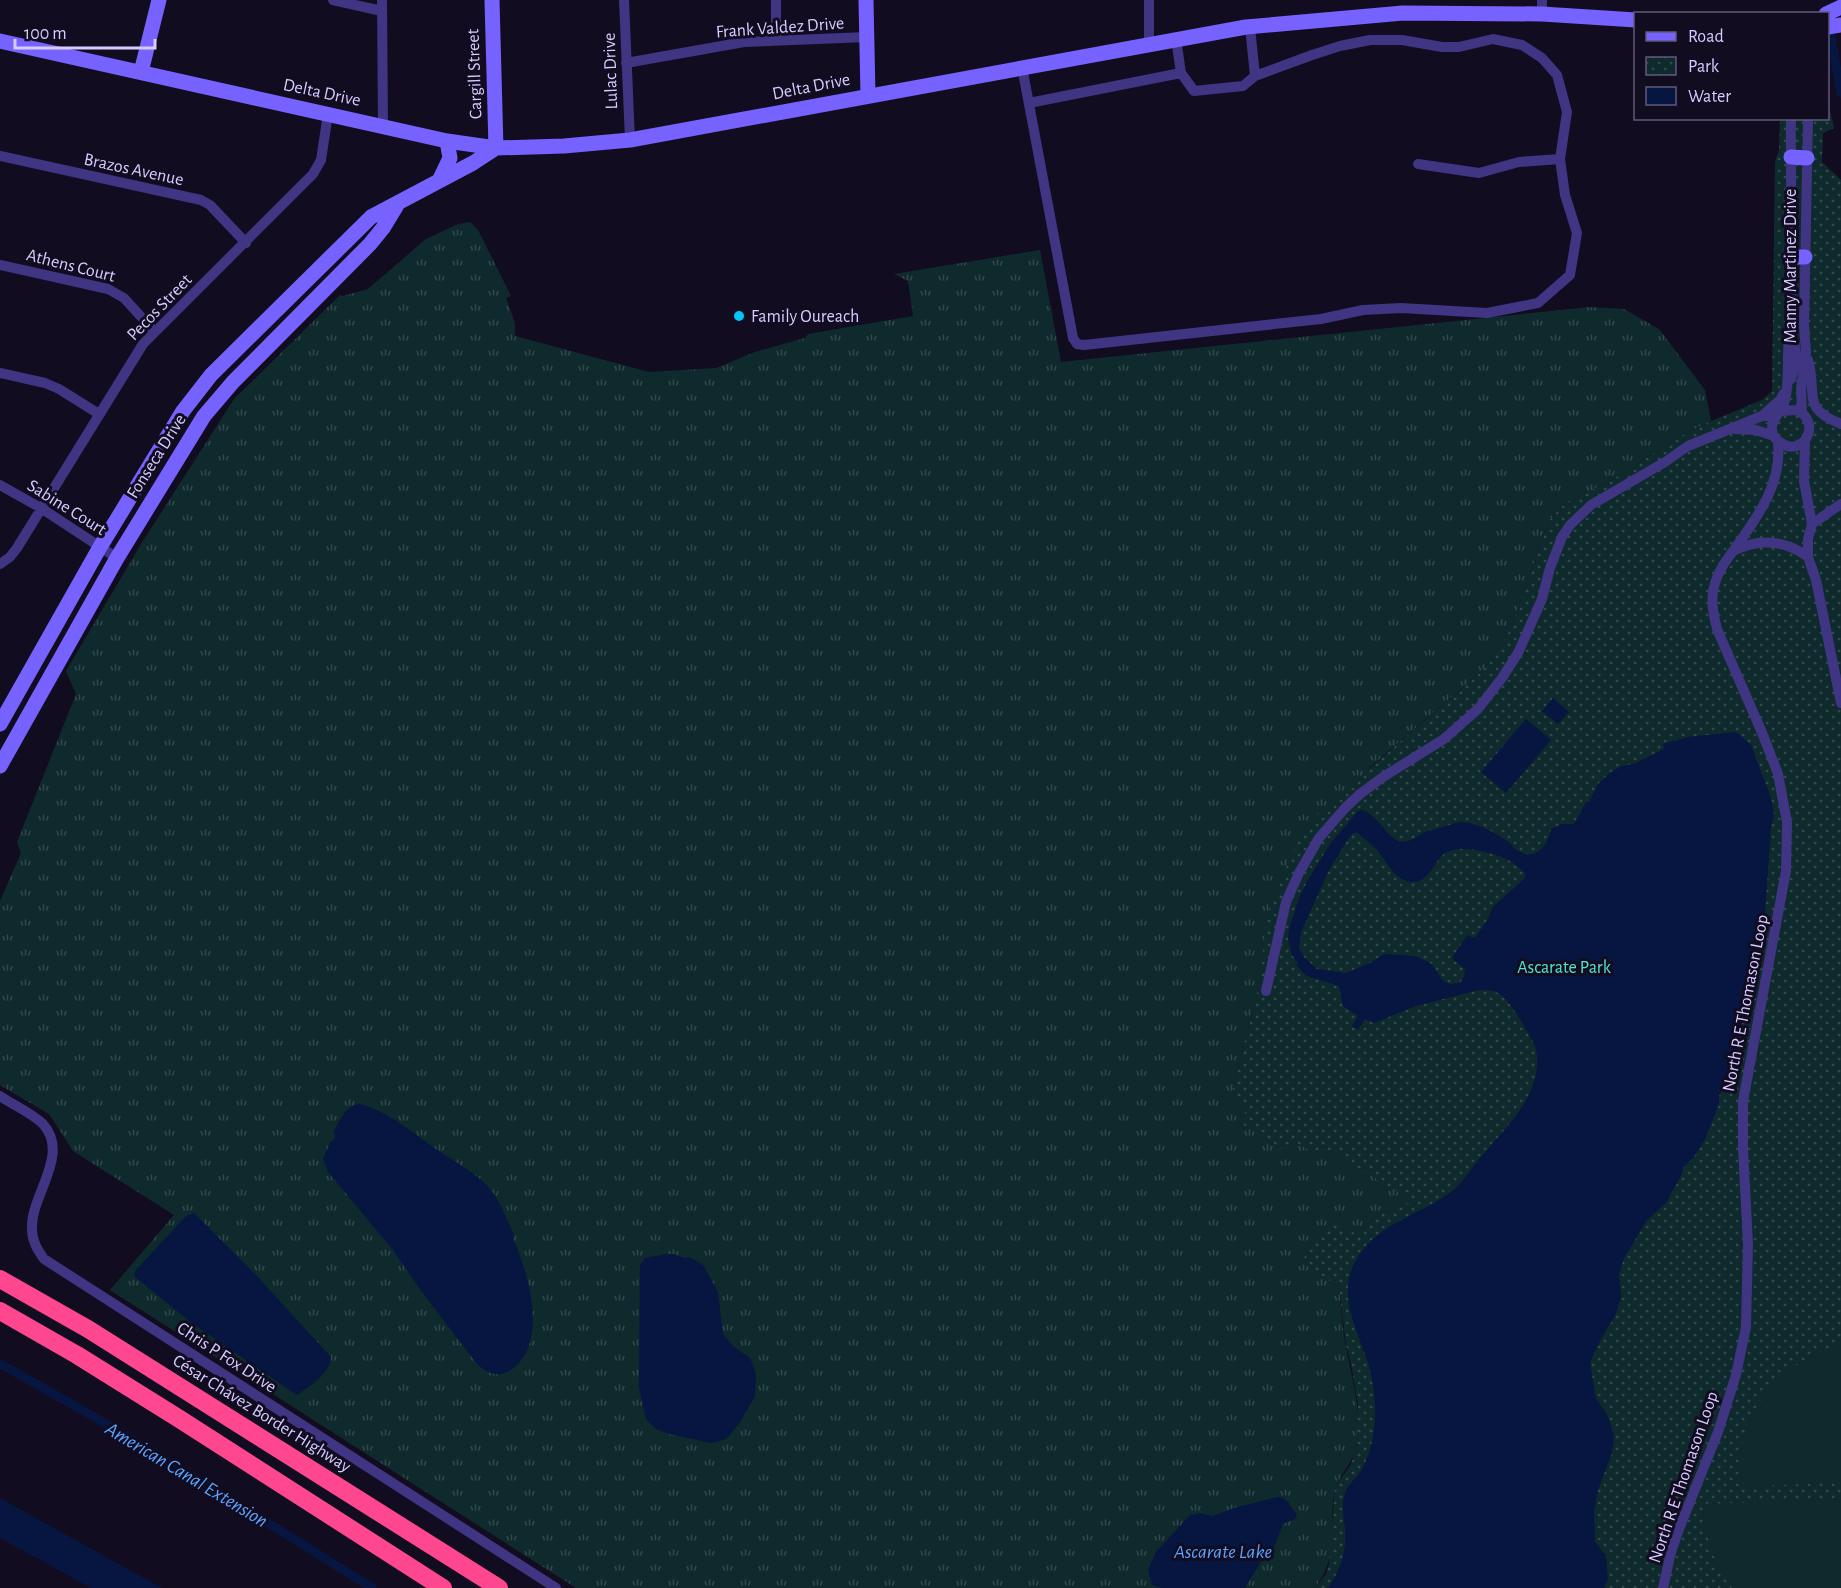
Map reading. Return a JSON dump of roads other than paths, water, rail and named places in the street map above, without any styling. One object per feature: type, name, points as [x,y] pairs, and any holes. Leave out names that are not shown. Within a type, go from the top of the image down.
[{"type":"highway","points":[[0,1268],[88,1329]]},
{"type":"highway","name":"César Chávez Border Highway","points":[[0,1279],[88,1329],[498,1588]]},
{"type":"highway","points":[[0,1311],[77,1355],[443,1588]]},
{"type":"highway","points":[[0,1320],[77,1355]]},
{"type":"main road","points":[[141,72],[159,0]]},
{"type":"main road","name":"Cargill Street","points":[[492,0],[496,148]]},
{"type":"main road","points":[[867,0],[868,96]]},
{"type":"main road","name":"Delta Drive","points":[[0,41],[447,141],[496,148],[564,146],[630,140],[1176,39],[1403,7],[1542,7],[1634,20]]},
{"type":"main road","points":[[439,181],[450,158],[447,141]]},
{"type":"main road","name":"Fonseca Drive","points":[[0,724],[100,547],[183,411],[211,375],[371,217],[481,159],[496,148]]},
{"type":"main road","points":[[1791,157],[1807,158]]},
{"type":"main road","name":"Fonseca Drive","points":[[0,765],[117,558],[209,409],[370,244],[397,205]]},
{"type":"street","points":[[333,0],[382,5],[383,125]]},
{"type":"street","name":"Lulac Drive","points":[[624,0],[630,140]]},
{"type":"street","points":[[776,0],[776,40]]},
{"type":"street","points":[[1149,0],[1149,44]]},
{"type":"street","points":[[1250,27],[1255,76]]},
{"type":"street","name":"Frank Valdez Drive","points":[[626,63],[744,42],[867,37]]},
{"type":"street","points":[[1022,67],[1073,338],[1077,344],[1321,319],[1363,310],[1401,308],[1487,313],[1538,303],[1570,275],[1577,233],[1565,195],[1560,159],[1567,112],[1557,75],[1542,58],[1522,45],[1493,39],[1458,47],[1442,47],[1402,40],[1371,40],[1340,46],[1255,76],[1243,86],[1194,91],[1181,74],[1176,39]]},
{"type":"street","points":[[1029,103],[1181,74]]},
{"type":"street","name":"Pecos Street","points":[[0,564],[10,557],[128,365],[154,331],[246,243],[318,168],[328,114]]},
{"type":"street","name":"Manny Martinez Drive","points":[[1791,120],[1791,157],[1806,352],[1801,389],[1804,415]]},
{"type":"street","name":"Manny Martinez Drive","points":[[1779,414],[1788,386],[1791,325],[1807,158],[1808,120]]},
{"type":"street","name":"Brazos Avenue","points":[[0,156],[201,200],[210,205],[246,243]]},
{"type":"street","points":[[1418,164],[1479,173],[1519,162],[1560,159]]},
{"type":"street","name":"Athens Court","points":[[0,265],[108,289],[124,298],[154,331]]},
{"type":"street","points":[[1806,352],[1812,373],[1812,400],[1815,409],[1827,419],[1841,424]]},
{"type":"street","points":[[0,373],[45,383],[99,414]]},
{"type":"street","points":[[1266,991],[1286,902],[1319,838],[1345,807],[1360,794],[1444,739],[1478,709],[1518,653],[1542,599],[1550,568],[1562,537],[1570,525],[1591,505],[1688,446],[1761,416],[1780,400],[1788,386]]},
{"type":"street","points":[[1761,416],[1779,414],[1792,409],[1804,415],[1841,424]]},
{"type":"street","points":[[1776,439],[1772,426],[1779,414]]},
{"type":"street","points":[[1804,415],[1810,429],[1805,440],[1804,481],[1812,524],[1808,539],[1808,558],[1816,580],[1841,703]]},
{"type":"street","points":[[1732,429],[1756,430],[1789,447],[1805,440]]},
{"type":"street","name":"North R E Thomason Loop","points":[[1663,1588],[1679,1528],[1718,1432],[1736,1375],[1746,1327],[1748,1244],[1743,1101],[1786,871],[1787,822],[1778,774],[1764,735],[1717,629],[1713,613],[1718,573],[1761,510],[1771,491],[1777,474],[1776,439]]},
{"type":"street","name":"Sabine Court","points":[[0,485],[41,508],[117,558]]},
{"type":"street","points":[[1812,524],[1841,504]]},
{"type":"street","points":[[1732,552],[1757,542],[1772,542],[1797,549],[1808,558]]},
{"type":"street","name":"Chris P Fox Drive","points":[[0,1096],[42,1122],[51,1139],[50,1172],[32,1221],[34,1240],[44,1259],[556,1588]]},
{"type":"water","points":[[1553,698],[1569,712],[1558,724],[1542,711]]},
{"type":"water","points":[[1526,719],[1551,740],[1506,793],[1481,772]]},
{"type":"water","points":[[1736,732],[1751,745],[1771,798],[1774,815],[1771,827],[1765,913],[1747,979],[1745,1008],[1736,1054],[1719,1096],[1719,1104],[1705,1139],[1694,1157],[1683,1168],[1666,1203],[1647,1220],[1624,1258],[1619,1274],[1621,1297],[1615,1316],[1590,1362],[1596,1399],[1607,1414],[1614,1436],[1612,1453],[1598,1490],[1594,1511],[1595,1542],[1606,1556],[1608,1579],[1604,1588],[1328,1588],[1340,1567],[1344,1552],[1345,1493],[1365,1464],[1371,1448],[1375,1422],[1371,1376],[1348,1301],[1348,1288],[1354,1264],[1373,1239],[1398,1222],[1438,1201],[1459,1185],[1522,1107],[1535,1078],[1537,1062],[1535,1045],[1518,1017],[1503,997],[1491,991],[1479,990],[1416,1006],[1374,1023],[1365,1019],[1358,1030],[1352,1026],[1358,1016],[1343,1006],[1339,986],[1307,976],[1296,965],[1298,963],[1292,955],[1288,939],[1299,898],[1330,844],[1358,811],[1367,812],[1394,839],[1400,842],[1410,840],[1427,831],[1466,822],[1491,831],[1524,853],[1535,853],[1544,846],[1551,829],[1562,824],[1574,824],[1598,784],[1611,772],[1664,749],[1663,744],[1688,737]],"holes":[[[1353,833],[1358,833],[1376,849],[1395,874],[1412,882],[1425,878],[1447,852],[1461,849],[1479,850],[1497,855],[1510,861],[1525,873],[1525,878],[1493,907],[1475,938],[1467,935],[1452,958],[1465,969],[1460,983],[1450,984],[1443,981],[1432,964],[1415,956],[1384,954],[1346,973],[1317,969],[1304,957],[1299,948],[1301,932],[1329,870],[1348,839]]]},
{"type":"water","points":[[360,1104],[393,1119],[468,1170],[490,1189],[497,1200],[514,1234],[513,1239],[525,1270],[532,1308],[533,1326],[530,1343],[523,1358],[511,1370],[502,1374],[493,1374],[477,1364],[393,1250],[328,1172],[323,1159],[330,1143],[335,1138],[334,1131],[347,1110]]},
{"type":"water","points":[[194,1213],[256,1275],[331,1357],[323,1374],[297,1395],[193,1324],[134,1276],[136,1270],[186,1216]]},
{"type":"water","points":[[667,1254],[689,1257],[703,1265],[718,1292],[723,1334],[734,1347],[750,1358],[753,1365],[756,1375],[755,1396],[740,1422],[723,1440],[711,1443],[669,1434],[656,1429],[646,1419],[639,1388],[640,1265],[645,1258]]},
{"type":"water","name":"Ascarate Lake","points":[[1278,1497],[1287,1501],[1297,1514],[1295,1519],[1283,1524],[1272,1552],[1260,1563],[1245,1588],[1162,1588],[1152,1585],[1148,1570],[1156,1552],[1190,1515],[1200,1513],[1213,1516]]},
{"type":"water","points":[[0,1498],[162,1588],[91,1588],[0,1538]]},
{"type":"waterway","points":[[1831,37],[1841,93]]},
{"type":"waterway","name":"American Canal Extension","points":[[0,1364],[141,1445],[372,1588]]},
{"type":"place","name":"Family Oureach","points":[[739,316]]},
{"type":"park label","name":"Ascarate Park","points":[[1564,967]]}]
